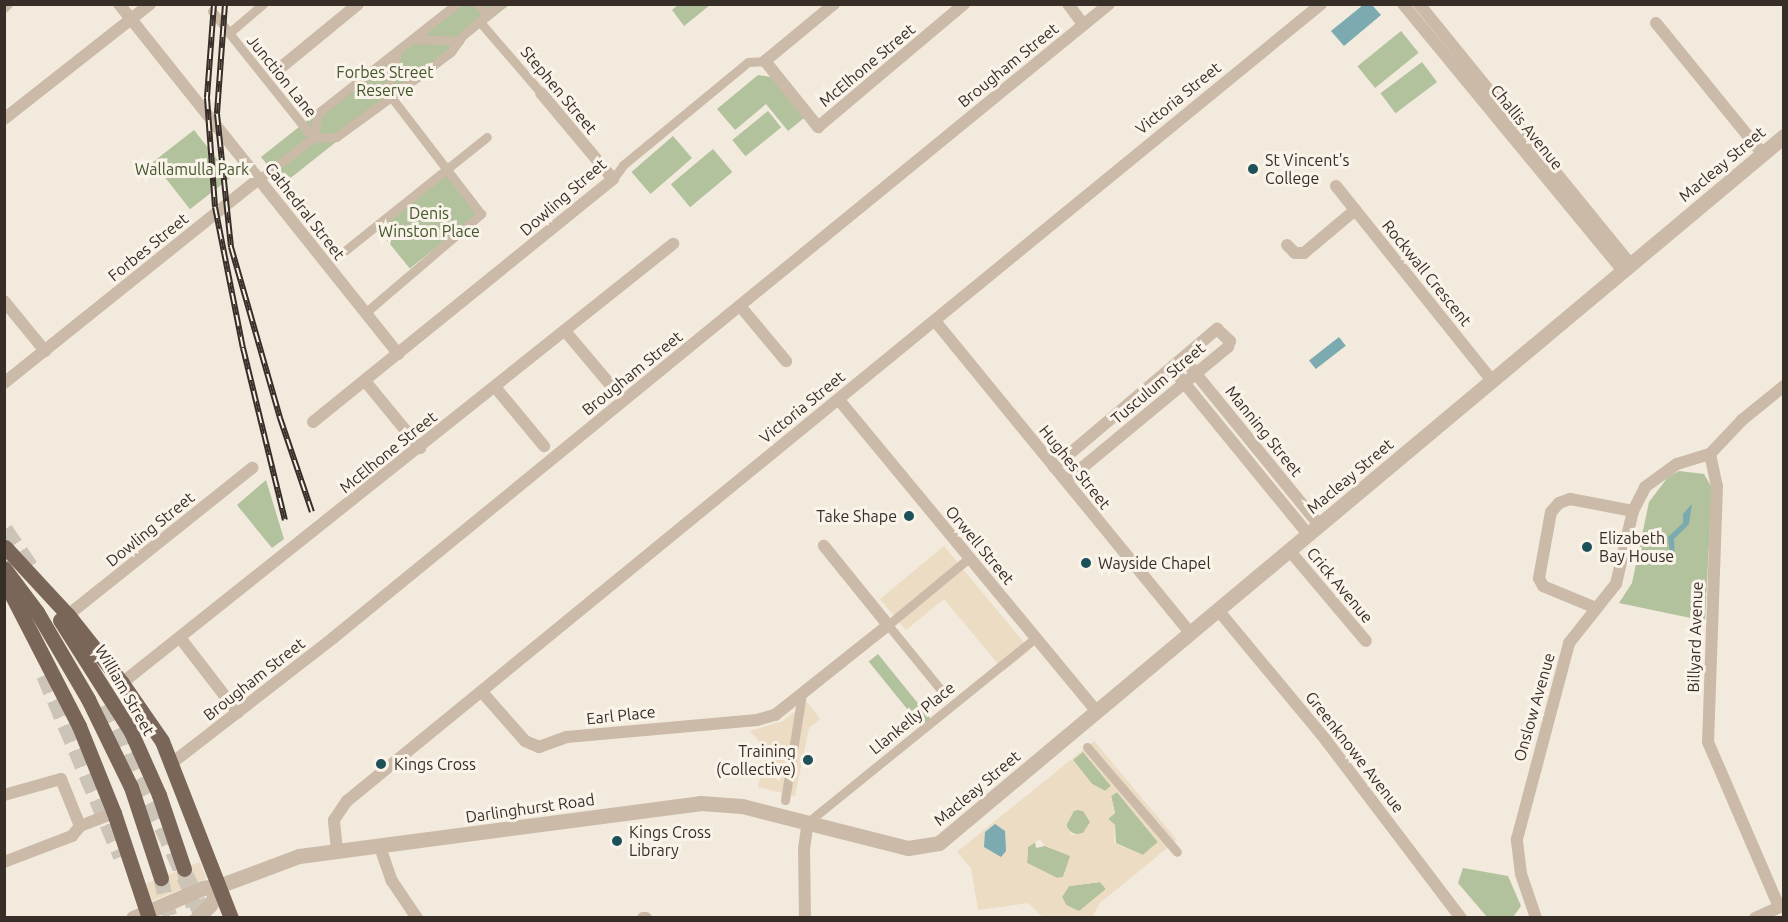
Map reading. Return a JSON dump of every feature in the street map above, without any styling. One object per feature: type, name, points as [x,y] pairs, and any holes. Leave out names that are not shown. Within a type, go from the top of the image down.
[{"type":"main road","points":[[5,546],[68,615],[122,683],[172,763],[218,891],[231,918]]},
{"type":"main road","name":"William Street","points":[[5,546],[80,648],[118,708],[159,795],[183,869]]},
{"type":"main road","points":[[4,568],[58,644],[88,699],[131,787],[161,878]]},
{"type":"main road","points":[[4,580],[74,716],[114,813],[148,915]]},
{"type":"street","points":[[4,8],[9,4]]},
{"type":"street","name":"Cathedral Street","points":[[119,4],[398,354]]},
{"type":"street","points":[[4,120],[150,4]]},
{"type":"street","name":"Junction Lane","points":[[229,33],[263,4]]},
{"type":"street","points":[[266,80],[343,9],[358,4]]},
{"type":"street","points":[[313,138],[318,113],[456,4]]},
{"type":"street","points":[[479,4],[484,19]]},
{"type":"street","name":"Forbes Street","points":[[4,383],[313,138],[336,137],[451,52],[459,41],[500,4]]},
{"type":"street","name":"Dowling Street","points":[[313,422],[613,180],[623,165],[747,62],[765,62],[834,4]]},
{"type":"street","name":"McElhone Street","points":[[765,62],[818,127],[964,4]]},
{"type":"street","points":[[1068,4],[1084,25]]},
{"type":"street","name":"Brougham Street","points":[[172,763],[238,713],[1109,4]]},
{"type":"street","name":"Victoria Street","points":[[337,850],[334,820],[342,805],[1321,4]]},
{"type":"street","name":"Challis Avenue","points":[[1403,4],[1627,268]]},
{"type":"street","name":"Challis Avenue","points":[[1419,4],[1627,268]]},
{"type":"street","name":"Junction Lane","points":[[212,10],[313,138]]},
{"type":"street","name":"Stephen Street","points":[[484,19],[613,180]]},
{"type":"street","points":[[1656,23],[1762,153]]},
{"type":"street","points":[[412,39],[459,41]]},
{"type":"street","points":[[365,313],[481,214],[390,95],[397,51]]},
{"type":"street","name":"Macleay Street","points":[[939,843],[1784,136]]},
{"type":"street","points":[[337,258],[487,137]]},
{"type":"street","name":"Rockwall Crescent","points":[[1336,186],[1492,381]]},
{"type":"street","points":[[1287,245],[1295,253],[1304,253],[1355,210]]},
{"type":"street","name":"McElhone Street","points":[[122,683],[181,639],[673,244]]},
{"type":"street","points":[[4,301],[45,351]]},
{"type":"street","points":[[740,306],[786,361]]},
{"type":"street","name":"Hughes Street","points":[[935,321],[1190,633]]},
{"type":"street","name":"Tusculum Street","points":[[1054,467],[1217,329],[1230,341],[1196,374],[1066,481]]},
{"type":"street","points":[[565,331],[613,388]]},
{"type":"street","name":"Manning Street","points":[[1183,358],[1314,530]]},
{"type":"street","name":"Manning Street","points":[[1172,368],[1314,530]]},
{"type":"street","points":[[365,381],[420,448]]},
{"type":"street","points":[[495,387],[544,446]]},
{"type":"street","points":[[1710,454],[1742,420],[1784,387]]},
{"type":"street","name":"Orwell Street","points":[[839,400],[1096,711]]},
{"type":"street","name":"Onslow Avenue","points":[[1536,918],[1517,852],[1521,812],[1569,643],[1616,584],[1633,511],[1645,487],[1660,473],[1710,454]]},
{"type":"street","name":"Billyard Avenue","points":[[1710,454],[1717,486],[1708,742],[1781,906]]},
{"type":"street","name":"Dowling Street","points":[[68,615],[252,468]]},
{"type":"street","points":[[1596,608],[1543,586],[1539,578],[1551,512],[1559,502],[1570,499],[1633,511]]},
{"type":"street","points":[[824,546],[942,690]]},
{"type":"street","name":"Crick Avenue","points":[[1289,550],[1366,641]]},
{"type":"street","points":[[888,625],[969,558]]},
{"type":"street","name":"Greenknowe Avenue","points":[[1218,610],[1325,739],[1461,918]]},
{"type":"street","name":"Earl Place","points":[[482,692],[525,741],[539,747],[567,737],[757,720],[786,707],[888,625]]},
{"type":"street","name":"Llankelly Place","points":[[808,822],[1035,638]]},
{"type":"street","points":[[181,639],[238,713]]},
{"type":"street","points":[[785,800],[802,693]]},
{"type":"street","points":[[1087,747],[1177,852]]},
{"type":"street","points":[[4,795],[61,779],[80,826]]},
{"type":"street","name":"Darlinghurst Road","points":[[132,918],[148,915],[203,888],[218,891],[299,856],[380,847],[700,802],[742,806],[908,848],[939,843]]},
{"type":"street","points":[[4,862],[72,836],[80,826],[114,813]]},
{"type":"street","points":[[805,918],[804,849],[808,822]]},
{"type":"street","points":[[380,847],[392,881],[417,918]]},
{"type":"street","points":[[189,918],[218,891]]},
{"type":"street","points":[[196,918],[218,891]]},
{"type":"street","points":[[1755,918],[1781,906]]},
{"type":"green space","name":"Forbes Street Reserve","points":[[453,5],[509,5],[283,184],[261,157]]},
{"type":"green space","points":[[678,5],[710,5],[684,26],[672,10]]},
{"type":"green space","points":[[1401,31],[1419,53],[1375,88],[1357,66]]},
{"type":"green space","points":[[1422,62],[1437,82],[1396,113],[1380,93]]},
{"type":"green space","points":[[758,75],[771,77],[804,118],[788,131],[766,104],[735,130],[717,109]]},
{"type":"green space","points":[[768,111],[781,127],[745,156],[732,140]]},
{"type":"green space","name":"Wallamulla Park","points":[[194,130],[231,177],[190,209],[153,162]]},
{"type":"green space","points":[[673,136],[692,158],[651,194],[631,172]]},
{"type":"green space","points":[[713,149],[732,172],[690,207],[671,184]]},
{"type":"green space","name":"Denis Winston Place","points":[[446,175],[477,214],[410,269],[378,230]]},
{"type":"green space","points":[[1679,471],[1704,474],[1712,488],[1705,621],[1619,603],[1632,583],[1649,502],[1668,477]]},
{"type":"green space","points":[[266,480],[284,539],[272,548],[237,505]]},
{"type":"green space","points":[[878,654],[931,719],[922,727],[869,662]]},
{"type":"green space","points":[[1083,751],[1111,786],[1105,791],[1092,784],[1073,760]]},
{"type":"green space","points":[[1117,792],[1158,842],[1143,855],[1116,843],[1115,825],[1108,819],[1115,813],[1111,796]]},
{"type":"green space","points":[[1078,810],[1087,813],[1090,822],[1087,831],[1078,834],[1069,831],[1066,822],[1069,813]]},
{"type":"green space","points":[[1035,842],[1036,848],[1045,846],[1071,856],[1063,877],[1057,878],[1027,863],[1028,847]]},
{"type":"green space","points":[[1463,868],[1508,876],[1521,906],[1513,917],[1487,917],[1458,883]]},
{"type":"green space","points":[[1100,882],[1106,889],[1079,912],[1066,905],[1062,897],[1069,886]]},
{"type":"shaded area","points":[[944,546],[1030,650],[1004,671],[944,599],[906,630],[880,599]]},
{"type":"shaded area","points":[[807,702],[820,719],[809,728],[795,796],[758,787],[767,750],[750,731],[783,721]]},
{"type":"shaded area","points":[[1094,741],[1177,840],[1100,903],[1092,917],[1043,917],[1028,903],[978,910],[971,868],[957,852]],"holes":[[[1083,752],[1111,786],[1105,791],[1092,784],[1073,760]],[[1117,792],[1158,842],[1143,855],[1114,843],[1115,825],[1108,819],[1115,813],[1111,796]],[[1075,809],[1083,811],[1090,822],[1083,833],[1072,835],[1066,826]],[[1040,839],[1045,846],[1070,856],[1063,877],[1057,878],[1027,863],[1028,847]],[[1100,882],[1106,889],[1079,911],[1066,905],[1062,897],[1069,886]]]},
{"type":"shaded area","points":[[200,862],[207,879],[148,902],[142,886]]},
{"type":"water","points":[[1363,5],[1372,5],[1381,15],[1344,46],[1331,31]]},
{"type":"water","points":[[1339,337],[1346,346],[1316,369],[1309,360]]},
{"type":"water","points":[[1692,504],[1689,524],[1674,539],[1675,561],[1671,563],[1668,537],[1683,523],[1683,514]]},
{"type":"water","points":[[995,824],[1005,831],[1006,851],[1001,857],[984,847],[985,832]]},
{"type":"tunnel","points":[[4,530],[30,568]]},
{"type":"tunnel","points":[[45,675],[122,856]]},
{"type":"tunnel","points":[[107,704],[204,918]]},
{"type":"tunnel","points":[[184,869],[196,918]]},
{"type":"tunnel","points":[[161,878],[170,918]]},
{"type":"railway","points":[[214,4],[207,98],[215,207],[243,348],[285,520]]},
{"type":"railway","points":[[225,4],[217,114],[231,247],[280,418],[312,512]]},
{"type":"place","name":"St Vincent's College","points":[[1253,169]]},
{"type":"place","name":"Take Shape","points":[[909,516]]},
{"type":"place","name":"Elizabeth Bay House","points":[[1587,547]]},
{"type":"place","name":"Wayside Chapel","points":[[1086,563]]},
{"type":"place","name":"Training (Collective)","points":[[808,760]]},
{"type":"place","name":"Kings Cross","points":[[381,764]]},
{"type":"place","name":"Kings Cross Library","points":[[617,841]]}]
